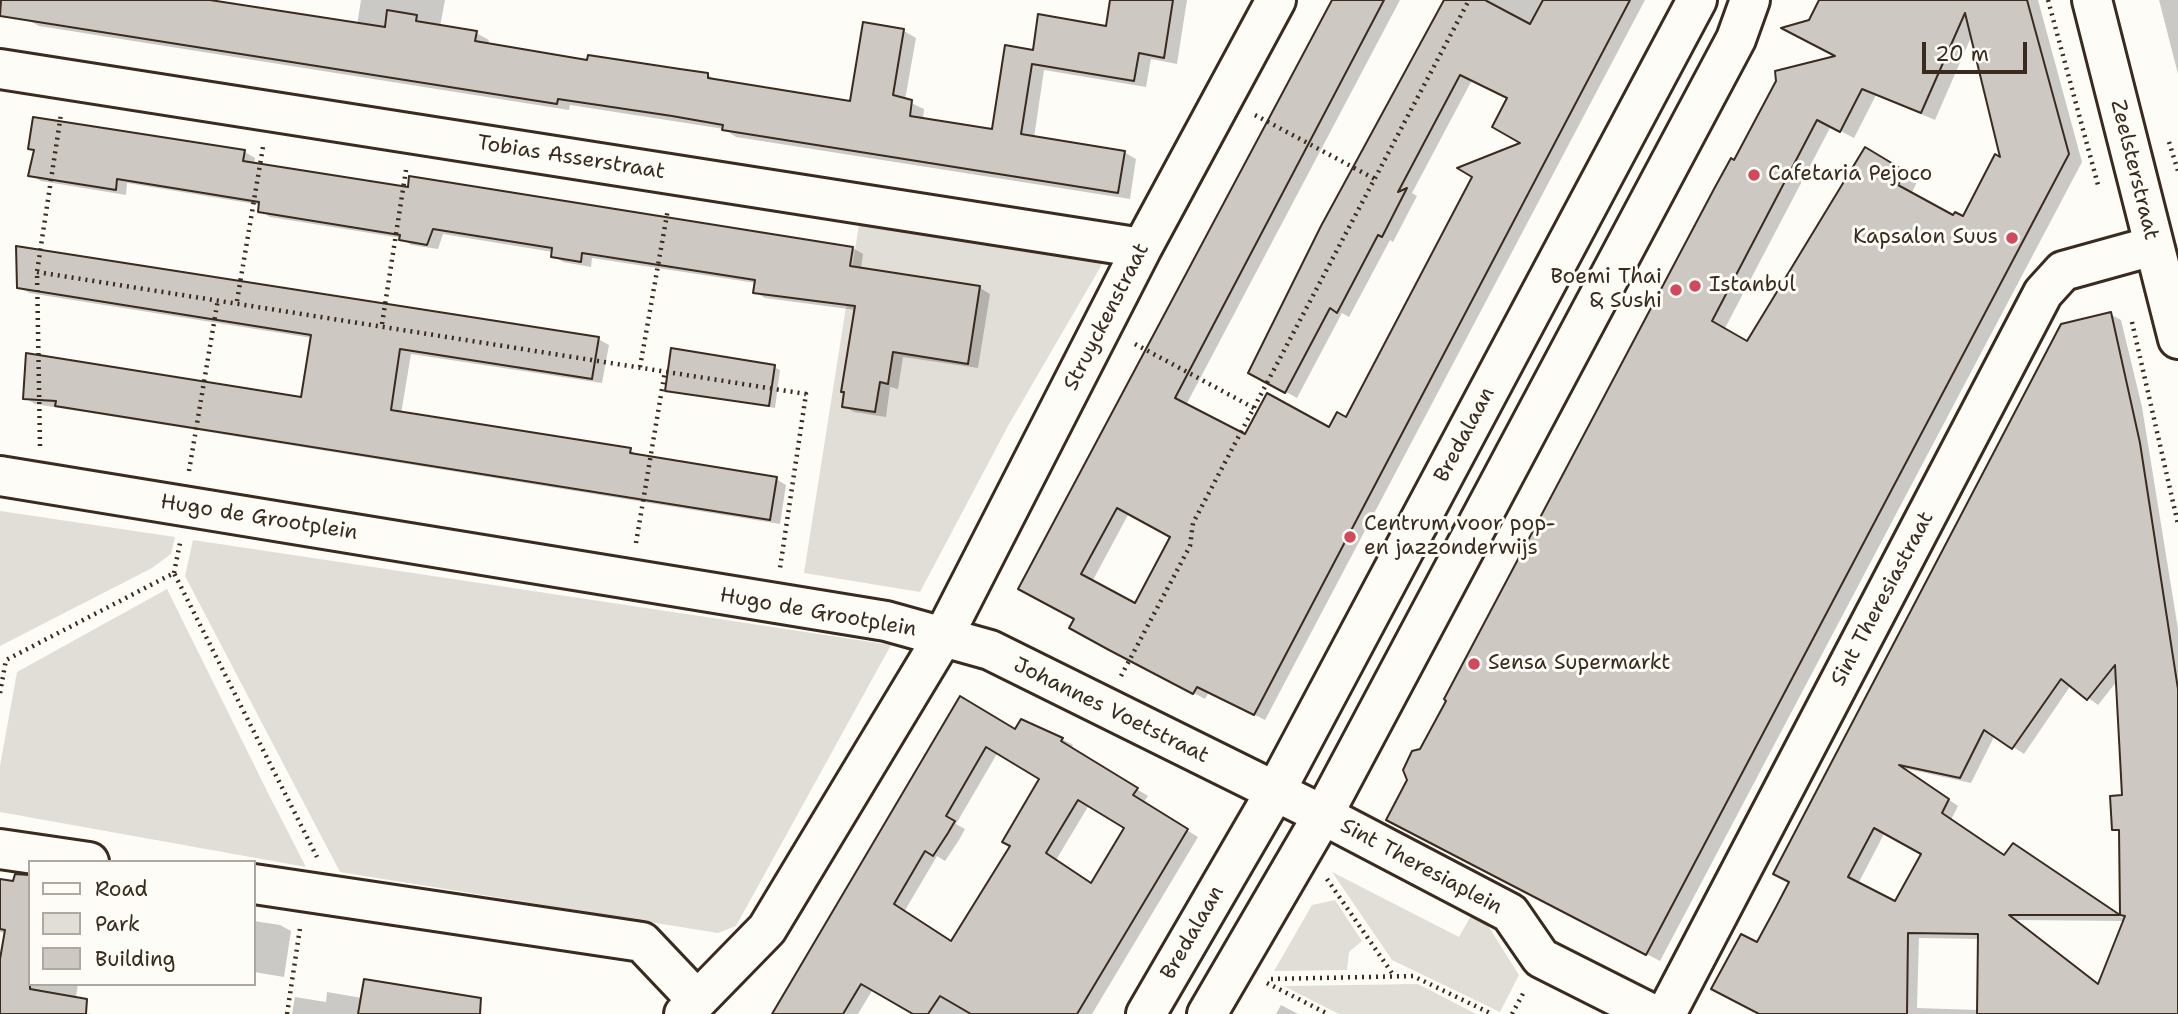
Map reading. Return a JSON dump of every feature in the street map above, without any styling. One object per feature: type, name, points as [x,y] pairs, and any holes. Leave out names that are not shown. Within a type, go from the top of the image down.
[{"type":"street","name":"Struyckenstraat","points":[[943,637],[1142,248],[1276,0]]},
{"type":"street","points":[[1207,1014],[1314,831],[1736,39],[1750,0]]},
{"type":"street","name":"Zeelsterstraat","points":[[2092,0],[2178,339]]},
{"type":"street","points":[[1693,9],[1736,39]]},
{"type":"street","name":"Bredalaan","points":[[1146,1014],[1275,792],[1693,9]]},
{"type":"street","name":"Tobias Asserstraat","points":[[0,69],[1142,248]]},
{"type":"street","name":"Sint Theresiastraat","points":[[1666,1014],[2043,293],[2063,271],[2153,246]]},
{"type":"street","name":"Hugo de Grootplein","points":[[0,476],[886,621],[943,637],[767,929],[690,1007],[642,942],[256,884]]},
{"type":"street","name":"Johannes Voetstraat","points":[[943,637],[990,650],[1275,792],[1314,831]]},
{"type":"street","name":"Sint Theresiaplein","points":[[1314,831],[1510,913],[1541,958],[1652,1014]]},
{"type":"street","points":[[0,849],[75,860]]},
{"type":"path","points":[[1104,708],[1190,546],[1193,523],[1469,0]]},
{"type":"path","points":[[41,482],[37,272],[66,80]]},
{"type":"path","points":[[1223,97],[1375,179]]},
{"type":"path","points":[[237,301],[269,111]]},
{"type":"path","points":[[382,324],[412,134]]},
{"type":"path","points":[[640,367],[674,175]]},
{"type":"path","points":[[37,272],[382,324],[806,394],[775,603]]},
{"type":"path","points":[[183,506],[218,299]]},
{"type":"path","points":[[1102,326],[1254,408]]},
{"type":"path","points":[[630,579],[665,371]]},
{"type":"path","points":[[0,692],[3,660],[174,573],[321,894],[287,1014]]},
{"type":"path","points":[[1314,831],[1395,976]]},
{"type":"path","points":[[1328,1014],[1259,979],[1413,976],[1492,1014]]},
{"type":"green space","points":[[860,218],[1108,254],[1008,426],[920,592],[804,573]]},
{"type":"green space","points":[[0,511],[175,537],[171,554],[152,568],[0,646]]},
{"type":"green space","points":[[193,540],[891,645],[736,926],[718,933],[340,872],[185,576]]},
{"type":"green space","points":[[167,589],[306,867],[0,812],[0,766],[17,672]]},
{"type":"green space","points":[[1332,872],[1459,937],[1472,914],[1485,921],[1519,975],[1500,1012],[1392,960]]},
{"type":"green space","points":[[1335,900],[1362,941],[1349,952],[1347,970],[1274,971],[1312,905]]},
{"type":"green space","points":[[1418,984],[1476,1014],[1339,1014],[1284,986]]},
{"type":"building","points":[[1,0],[210,0],[385,27],[387,10],[417,15],[416,21],[477,31],[475,41],[587,60],[588,55],[708,73],[708,78],[850,101],[863,22],[904,29],[893,95],[912,100],[910,116],[992,129],[1005,45],[1033,50],[1038,14],[1106,26],[1110,0],[1173,0],[1164,58],[1139,53],[1134,81],[1032,64],[1021,134],[1125,151],[1118,193],[722,130],[723,125],[672,116],[558,99],[557,104],[0,16]]},
{"type":"building","points":[[1332,0],[1384,0],[1175,398],[1245,434],[1267,393],[1329,427],[1337,412],[1346,417],[1472,177],[1457,168],[1520,143],[1492,127],[1507,98],[1460,75],[1398,192],[1407,188],[1382,237],[1378,235],[1337,313],[1330,308],[1285,393],[1248,373],[1321,226],[1444,0],[1485,0],[1530,24],[1543,0],[1630,0],[1254,715],[1197,687],[1193,694],[1109,650],[1069,628],[1074,619],[1018,589]],"holes":[[[1117,508],[1170,537],[1135,603],[1081,574]]]},
{"type":"building","points":[[1819,0],[2027,0],[2069,154],[1646,955],[1386,820],[1407,780],[1403,770],[1412,751],[1420,749],[1446,701],[1444,699],[1714,189],[1731,158],[1734,160],[1776,81],[1775,71],[1835,56],[1781,28],[1809,20]],"holes":[[[1965,13],[2000,157],[1995,154],[1963,216],[1955,212],[1953,215],[1898,185],[1905,171],[1865,147],[1747,341],[1712,321],[1817,120],[1840,132],[1862,89],[1921,113]]]},
{"type":"building","points":[[33,117],[245,150],[243,161],[408,187],[409,176],[853,247],[850,266],[980,286],[968,364],[893,352],[888,384],[880,382],[875,412],[842,407],[844,392],[841,392],[855,306],[753,293],[755,280],[582,253],[581,262],[551,257],[552,248],[433,229],[427,245],[399,240],[400,235],[258,212],[259,202],[117,179],[116,190],[28,176],[34,150],[28,149]]},
{"type":"building","points":[[16,246],[599,337],[592,379],[400,349],[391,410],[631,448],[630,453],[777,477],[770,520],[55,406],[56,401],[23,399],[26,353],[301,397],[311,335],[17,288]]},
{"type":"building","points":[[2111,312],[2140,443],[2178,689],[2178,1014],[1977,1014],[1978,934],[1908,933],[1907,1014],[1759,1014],[1711,989],[1741,934],[1757,942],[1776,907],[1789,882],[1773,874],[2061,324]],"holes":[[[2115,665],[2122,795],[2110,796],[2112,830],[2119,830],[2120,915],[2013,843],[2004,855],[1942,813],[1949,799],[1899,765],[1960,778],[1984,730],[2012,749],[2061,679],[2087,700]],[[1874,828],[1921,854],[1895,901],[1848,877]],[[2009,915],[2120,915],[2125,916],[2098,984]]]},
{"type":"building","points":[[671,348],[775,365],[769,406],[665,391]]},
{"type":"building","points":[[960,696],[1015,729],[1021,719],[1063,738],[1061,741],[1138,788],[1133,795],[1188,829],[1077,1014],[971,1014],[940,996],[928,1014],[913,1014],[861,984],[843,1014],[772,1014]],"holes":[[[986,747],[1039,779],[1002,842],[1010,846],[951,941],[894,904],[925,851],[933,856],[948,833],[955,821],[946,816]],[[1078,800],[1124,828],[1091,883],[1046,853]]]},
{"type":"building","points":[[15,874],[28,875],[28,986],[30,989],[87,999],[86,1014],[0,1014],[0,959],[5,930],[0,929],[0,879],[13,881]]},
{"type":"building","points":[[364,979],[481,998],[480,1014],[358,1014]]},
{"type":"place","name":"Cafetaria Pejoco","points":[[1754,175]]},
{"type":"place","name":"Kapsalon Suus","points":[[2012,238]]},
{"type":"place","name":"Istanbul","points":[[1695,286]]},
{"type":"place","name":"Boemi Thai & Sushi","points":[[1676,290]]},
{"type":"place","name":"Centrum voor pop- en jazzonderwijs","points":[[1350,537]]},
{"type":"place","name":"Sensa Supermarkt","points":[[1474,664]]}]
